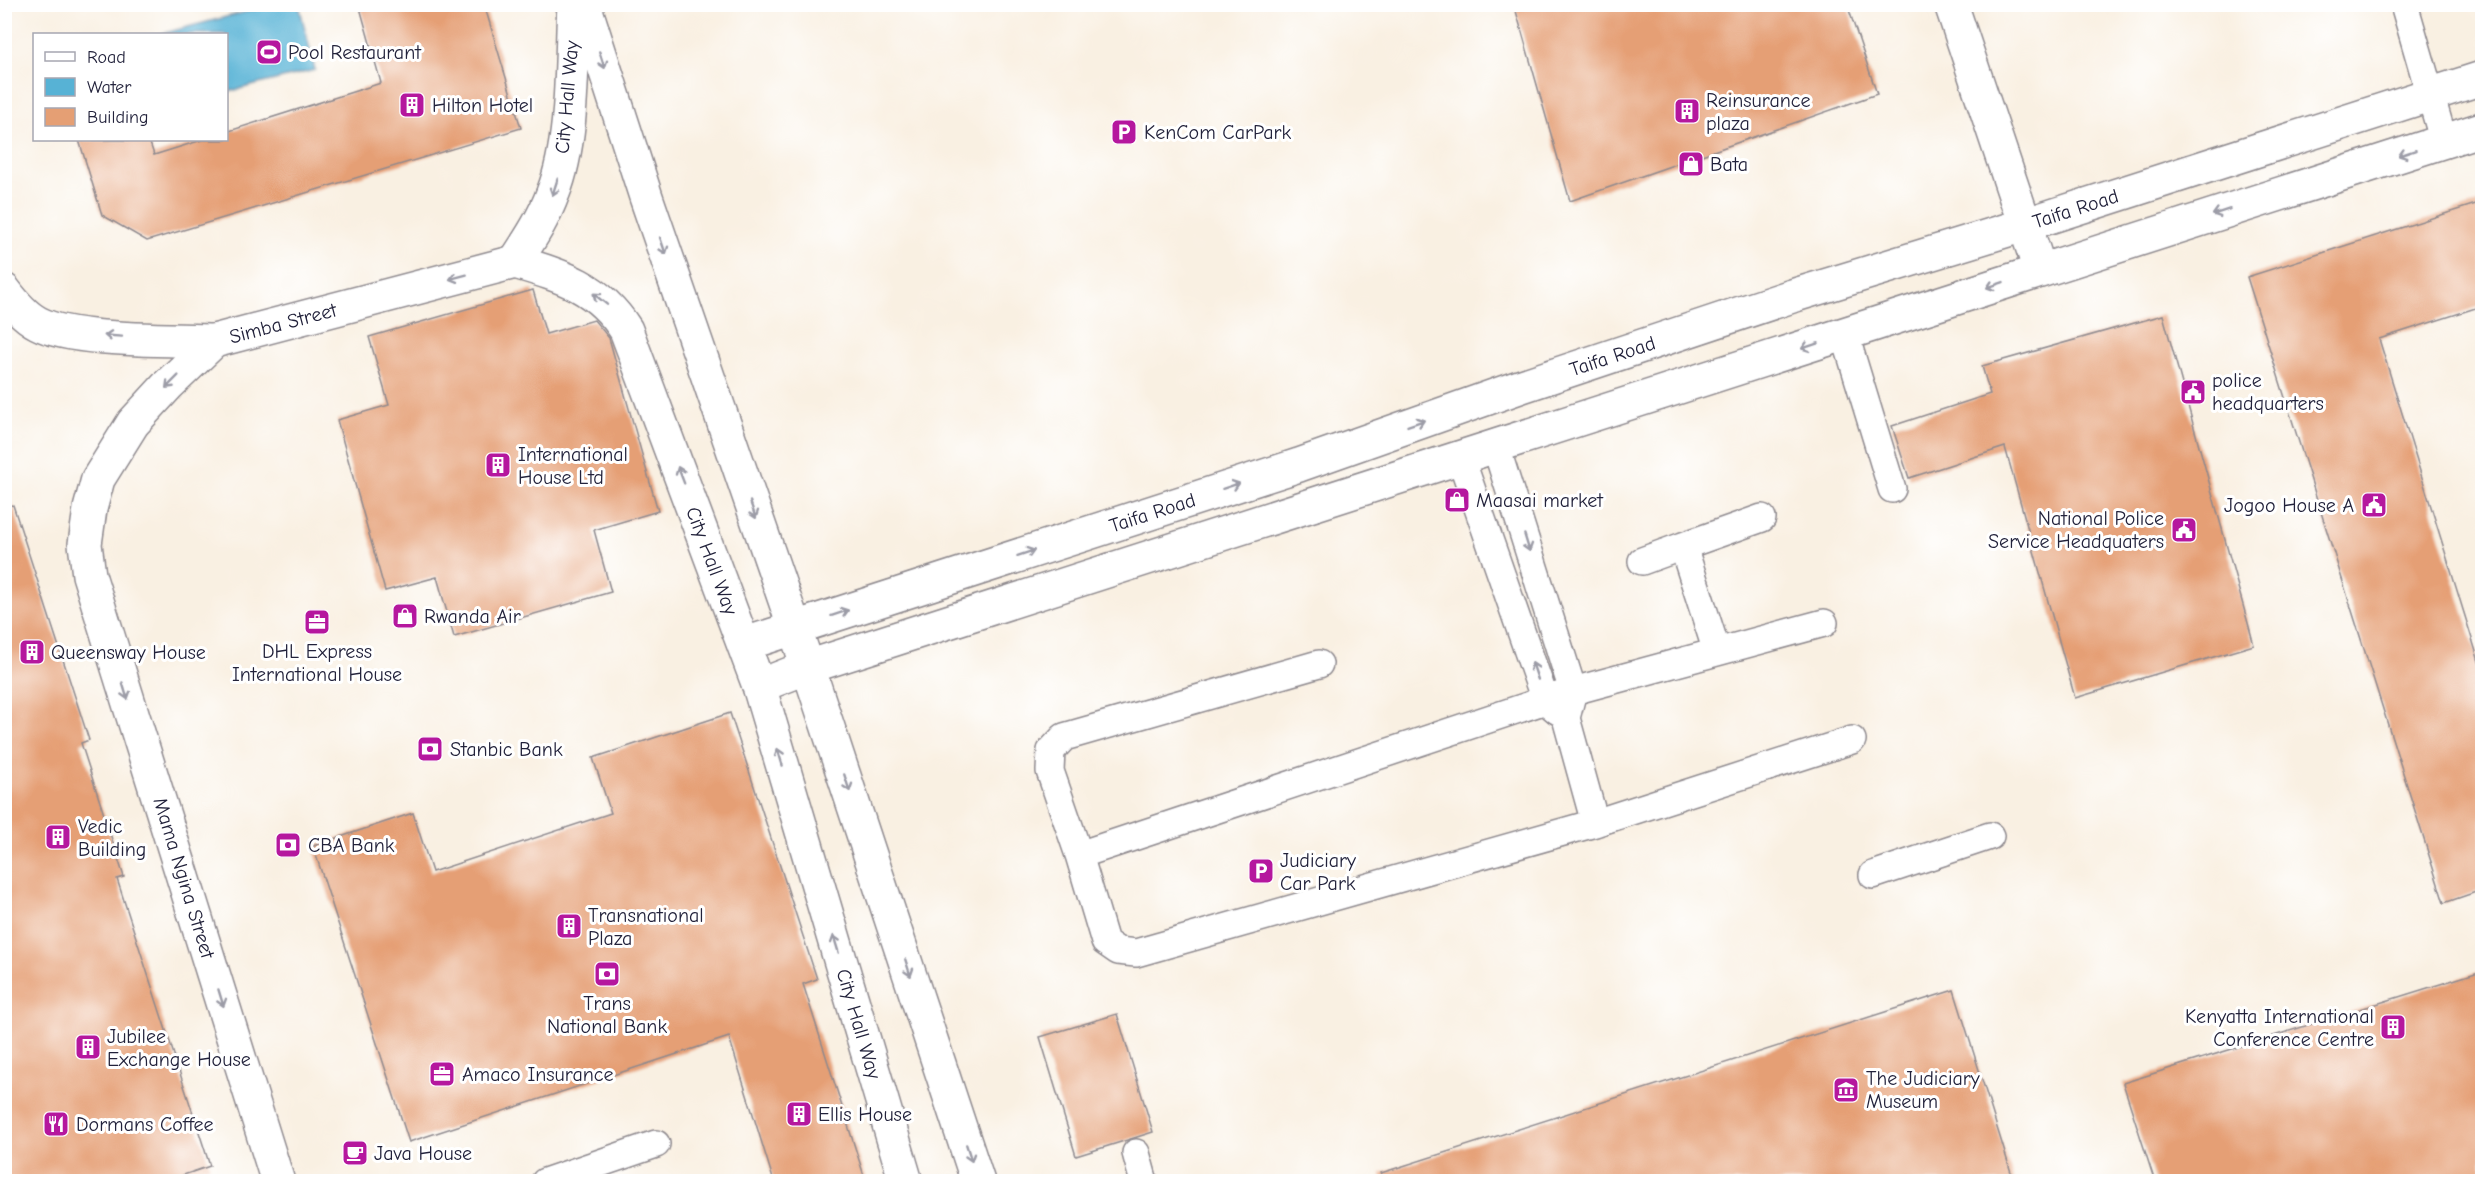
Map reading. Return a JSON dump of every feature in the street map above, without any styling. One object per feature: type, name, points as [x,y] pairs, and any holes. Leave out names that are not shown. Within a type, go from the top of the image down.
[{"type":"street","name":"City Hall Way","points":[[574,4],[569,106],[563,156],[555,191],[540,224],[515,262],[560,276],[581,286],[600,298],[615,312],[626,330],[759,686],[906,1182]]},
{"type":"street","name":"City Hall Way","points":[[585,4],[646,197],[808,667],[978,1182]]},
{"type":"street","points":[[1951,4],[2040,270]]},
{"type":"street","name":"Taifa Road","points":[[745,644],[1287,468],[1522,386],[1792,296],[2024,225],[2482,78]]},
{"type":"street","points":[[759,686],[808,667],[2482,129]]},
{"type":"street","name":"Simba Street","points":[[89,575],[85,544],[90,509],[98,479],[133,423],[214,342],[515,262]]},
{"type":"street","points":[[4,290],[15,305],[37,323],[68,333],[214,342]]},
{"type":"street","name":"Mama Ngina Street","points":[[89,575],[278,1182]]},
{"type":"lane","points":[[2404,4],[2444,141]]},
{"type":"lane","points":[[1845,335],[1892,489]]},
{"type":"lane","points":[[1496,447],[1573,691],[1566,718],[1595,823]]},
{"type":"lane","points":[[1461,459],[1545,700],[1566,718]]},
{"type":"lane","points":[[1642,561],[1762,518]]},
{"type":"lane","points":[[1683,546],[1717,652]]},
{"type":"lane","points":[[1079,855],[1573,691],[1824,622]]},
{"type":"lane","points":[[1319,664],[1064,737],[1051,751],[1050,771],[1079,855],[1104,942],[1118,951],[1136,953],[1595,823],[1852,740]]},
{"type":"lane","points":[[1873,874],[1990,836]]},
{"type":"lane","points":[[545,1182],[656,1144]]},
{"type":"lane","points":[[1136,1152],[1144,1182]]},
{"type":"water","name":"Pool Restaurant","points":[[276,4],[299,5],[315,70],[228,92],[228,33],[165,33]]},
{"type":"building","name":"Hilton Hotel","points":[[359,4],[484,4],[521,128],[147,241],[102,215],[79,141],[149,141],[154,155],[199,141],[228,141],[228,131],[381,83]]},
{"type":"building","name":"Reinsurance plaza","points":[[1514,4],[1847,4],[1877,94],[1570,201]]},
{"type":"building","name":"Jogoo House A","points":[[2482,202],[2482,306],[2379,339],[2482,671],[2482,890],[2444,903],[2247,277]]},
{"type":"building","name":"International House Ltd","points":[[533,290],[546,334],[594,320],[609,338],[658,511],[594,530],[611,592],[454,637],[437,577],[385,591],[337,420],[389,405],[369,337]]},
{"type":"building","name":"National Police Service Headquaters","points":[[2163,315],[2254,645],[2075,698],[2005,447],[1909,478],[1892,426],[1990,394],[1982,366]]},
{"type":"building","name":"Jubilee Exchange House","points":[[13,505],[89,740],[81,743],[124,877],[117,879],[210,1166],[163,1182],[4,1182],[4,506]]},
{"type":"building","name":"Transnational Plaza","points":[[730,713],[817,979],[803,984],[866,1182],[774,1182],[729,1037],[409,1142],[313,846],[413,813],[432,872],[611,813],[593,758]]},
{"type":"building","name":"Kenyatta International Conference Centre","points":[[2482,971],[2482,1182],[2155,1182],[2123,1083]]},
{"type":"building","points":[[1954,990],[2014,1182],[1383,1182],[1381,1173]]},
{"type":"building","points":[[1117,1014],[1153,1132],[1076,1156],[1040,1037]]},
{"type":"place","name":"Pool Restaurant","points":[[269,52]]},
{"type":"place","name":"Hilton Hotel","points":[[412,105]]},
{"type":"place","name":"Reinsurance plaza","points":[[1687,111]]},
{"type":"place","name":"KenCom CarPark","points":[[1124,132]]},
{"type":"place","name":"Bata","points":[[1691,164]]},
{"type":"place","name":"police headquarters","points":[[2193,392]]},
{"type":"place","name":"International House Ltd","points":[[498,465]]},
{"type":"place","name":"Maasai market","points":[[1457,500]]},
{"type":"place","name":"Jogoo House A","points":[[2374,505]]},
{"type":"place","name":"National Police Service Headquaters","points":[[2184,530]]},
{"type":"place","name":"Rwanda Air","points":[[405,616]]},
{"type":"place","name":"DHL Express International House","points":[[317,622]]},
{"type":"place","name":"Queensway House","points":[[32,652]]},
{"type":"place","name":"Stanbic Bank","points":[[430,749]]},
{"type":"place","name":"Vedic Building","points":[[58,837]]},
{"type":"place","name":"CBA Bank","points":[[288,845]]},
{"type":"place","name":"Judiciary Car Park","points":[[1261,871]]},
{"type":"place","name":"Transnational Plaza","points":[[569,926]]},
{"type":"place","name":"Trans National Bank","points":[[607,974]]},
{"type":"place","name":"Kenyatta International Conference Centre","points":[[2393,1027]]},
{"type":"place","name":"Jubilee Exchange House","points":[[88,1047]]},
{"type":"place","name":"Amaco Insurance","points":[[442,1074]]},
{"type":"place","name":"The Judiciary Museum","points":[[1846,1090]]},
{"type":"place","name":"Ellis House","points":[[799,1114]]},
{"type":"place","name":"Dormans Coffee","points":[[56,1124]]},
{"type":"place","name":"Java House","points":[[355,1153]]}]
